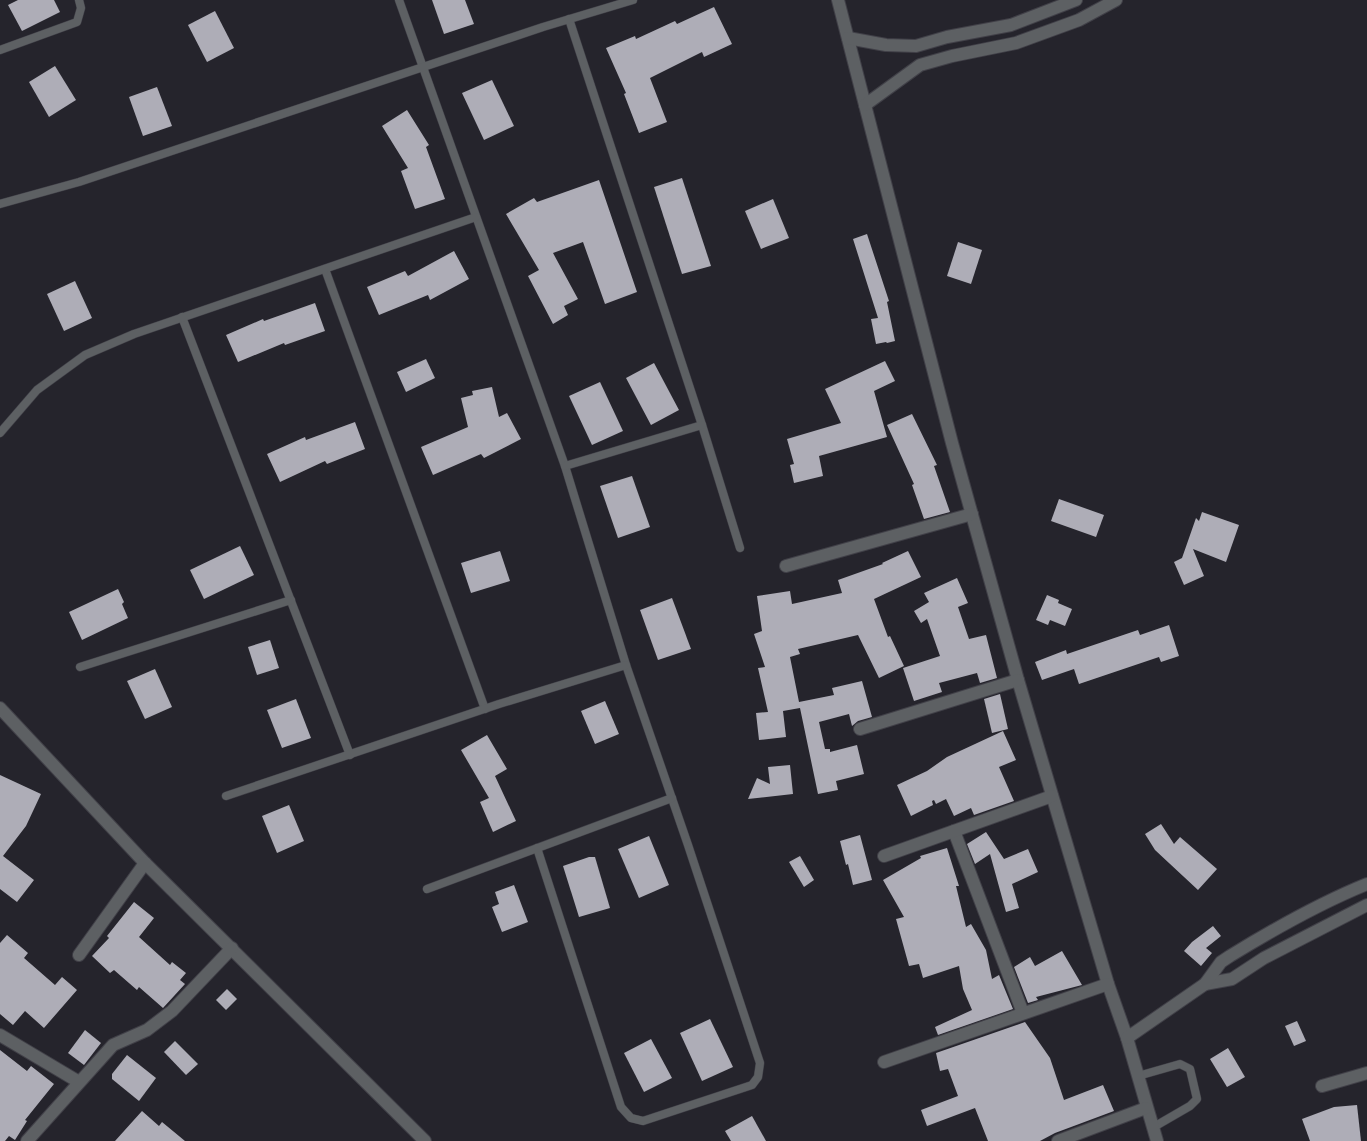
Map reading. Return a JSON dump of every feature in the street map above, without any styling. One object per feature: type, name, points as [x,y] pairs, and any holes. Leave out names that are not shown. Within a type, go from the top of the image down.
[{"type":"street","points":[[838,0],[947,424],[1018,680],[1108,984],[1127,1038],[1157,1141]]},
{"type":"street","points":[[865,105],[920,65],[952,56],[1016,43],[1080,20],[1116,0]]},
{"type":"street","points":[[848,38],[886,45],[916,46],[1011,25],[1073,2],[1080,20]]},
{"type":"street","points":[[786,566],[972,514]]},
{"type":"street","points":[[860,729],[1018,680]]},
{"type":"street","points":[[0,708],[145,863],[425,1141]]},
{"type":"street","points":[[884,856],[1052,796]]},
{"type":"street","points":[[954,831],[1023,1014]]},
{"type":"street","points":[[79,955],[145,863]]},
{"type":"street","points":[[1127,1038],[1205,984],[1221,962],[1253,942],[1367,884]]},
{"type":"street","points":[[1205,984],[1232,979],[1285,947],[1367,906]]},
{"type":"street","points":[[28,1141],[114,1045],[147,1030],[172,1011],[232,948]]},
{"type":"street","points":[[884,1062],[1108,984]]},
{"type":"street","points":[[0,1035],[79,1082]]},
{"type":"street","points":[[1322,1086],[1367,1074]]},
{"type":"street","points":[[1058,1141],[1146,1108]]},
{"type":"lane","points":[[0,50],[78,22],[81,8],[78,0]]},
{"type":"lane","points":[[400,0],[422,67],[565,466],[626,665],[760,1063],[758,1077],[752,1085],[642,1121],[631,1118],[621,1107],[537,848]]},
{"type":"lane","points":[[0,204],[79,182],[422,67],[633,0]]},
{"type":"lane","points":[[569,19],[702,425],[740,548]]},
{"type":"lane","points":[[0,433],[37,390],[85,355],[134,334],[182,317],[476,217]]},
{"type":"lane","points":[[325,268],[485,709]]},
{"type":"lane","points":[[182,317],[350,755]]},
{"type":"lane","points":[[565,466],[702,425]]},
{"type":"lane","points":[[80,667],[291,600]]},
{"type":"lane","points":[[226,796],[485,709],[626,665]]},
{"type":"lane","points":[[427,889],[672,798]]},
{"type":"lane","points":[[1138,1076],[1180,1064],[1190,1069],[1197,1099],[1190,1106],[1152,1128]]},
{"type":"building","points":[[18,0],[54,0],[60,12],[22,31],[8,5]]},
{"type":"building","points":[[432,0],[465,0],[474,24],[444,34]]},
{"type":"building","points":[[714,7],[732,44],[704,57],[702,52],[650,78],[667,122],[639,133],[624,94],[626,93],[606,48],[635,36],[636,39],[675,21],[677,24]]},
{"type":"building","points":[[215,11],[234,48],[207,62],[188,25]]},
{"type":"building","points":[[55,66],[76,100],[49,117],[29,82]]},
{"type":"building","points":[[492,80],[514,126],[484,140],[462,93]]},
{"type":"building","points":[[157,87],[172,126],[143,136],[129,97]]},
{"type":"building","points":[[407,110],[429,145],[426,147],[445,199],[415,209],[401,171],[408,168],[382,126]]},
{"type":"building","points":[[682,178],[711,266],[682,274],[654,187]]},
{"type":"building","points":[[599,180],[637,292],[605,304],[583,242],[553,253],[578,299],[564,306],[568,315],[553,324],[528,276],[539,270],[506,214],[534,198],[537,202]]},
{"type":"building","points":[[773,199],[789,238],[761,249],[745,211]]},
{"type":"building","points":[[867,234],[889,301],[887,302],[895,341],[887,343],[876,344],[871,319],[878,318],[853,239]]},
{"type":"building","points":[[958,242],[982,250],[971,284],[947,276]]},
{"type":"building","points":[[454,251],[469,279],[430,300],[428,295],[379,315],[367,287],[405,271],[408,276]]},
{"type":"building","points":[[75,281],[92,318],[64,331],[47,294]]},
{"type":"building","points":[[315,303],[325,331],[285,345],[284,343],[238,362],[226,335],[263,319],[264,321]]},
{"type":"building","points":[[426,359],[435,378],[406,392],[397,372]]},
{"type":"building","points":[[885,361],[895,381],[874,391],[887,437],[819,456],[823,476],[794,483],[790,465],[794,464],[787,439],[841,423],[825,389]]},
{"type":"building","points":[[654,363],[679,410],[651,425],[626,378]]},
{"type":"building","points":[[600,382],[623,431],[592,445],[569,396]]},
{"type":"building","points":[[492,387],[499,417],[507,413],[521,439],[484,458],[481,454],[433,475],[421,447],[468,427],[461,398],[473,395],[472,391]]},
{"type":"building","points":[[912,414],[937,465],[934,466],[950,512],[924,519],[912,485],[914,484],[887,425]]},
{"type":"building","points":[[355,422],[365,449],[327,464],[325,461],[280,482],[267,454],[305,437],[306,440]]},
{"type":"building","points":[[632,476],[650,527],[618,538],[600,486]]},
{"type":"building","points":[[1059,499],[1104,515],[1096,537],[1051,521]]},
{"type":"building","points":[[1202,512],[1239,525],[1226,562],[1193,549],[1204,576],[1184,585],[1174,562],[1182,558],[1196,518],[1199,521]]},
{"type":"building","points":[[240,546],[254,575],[204,599],[190,570]]},
{"type":"building","points":[[500,551],[510,581],[471,593],[461,563]]},
{"type":"building","points":[[908,551],[921,577],[874,599],[888,637],[890,636],[904,666],[879,678],[858,635],[798,649],[800,654],[790,657],[799,702],[834,695],[832,688],[862,681],[872,717],[858,721],[852,726],[849,714],[819,722],[825,749],[830,749],[830,752],[857,745],[864,774],[836,781],[838,790],[818,794],[800,708],[783,711],[786,737],[759,740],[756,713],[768,712],[758,668],[765,667],[754,634],[762,631],[757,596],[790,591],[792,604],[842,593],[838,580],[883,564]]},
{"type":"building","points":[[957,578],[968,603],[958,607],[969,639],[986,635],[997,678],[980,683],[977,673],[939,683],[942,692],[914,701],[903,668],[940,656],[927,619],[921,623],[914,611],[929,602],[924,593]]},
{"type":"building","points":[[118,589],[128,618],[82,640],[69,612]]},
{"type":"building","points":[[1047,595],[1059,600],[1058,603],[1072,609],[1065,626],[1050,620],[1048,625],[1036,620]]},
{"type":"building","points":[[672,598],[691,649],[658,660],[640,610]]},
{"type":"building","points":[[1169,625],[1179,656],[1161,662],[1159,657],[1079,684],[1074,669],[1042,680],[1035,662],[1066,650],[1067,654],[1138,630],[1140,635]]},
{"type":"building","points":[[270,640],[279,668],[257,675],[248,647]]},
{"type":"building","points":[[155,669],[172,707],[145,719],[127,681]]},
{"type":"building","points":[[1000,694],[1008,729],[992,733],[984,699]]},
{"type":"building","points":[[296,699],[311,738],[282,748],[267,710]]},
{"type":"building","points":[[605,701],[619,734],[595,744],[581,711]]},
{"type":"building","points":[[1003,731],[1016,760],[999,767],[1014,801],[974,815],[971,808],[954,816],[946,799],[936,804],[934,800],[932,801],[933,805],[911,816],[897,785],[927,771],[947,757]]},
{"type":"building","points":[[487,735],[507,769],[495,776],[516,821],[493,832],[480,802],[489,798],[461,750]]},
{"type":"building","points":[[790,765],[793,794],[748,799],[757,778],[770,784],[768,767]]},
{"type":"building","points":[[0,775],[41,794],[26,826],[3,856],[34,880],[17,902],[0,889]]},
{"type":"building","points":[[289,805],[304,841],[277,853],[262,816]]},
{"type":"building","points":[[1161,824],[1174,844],[1180,837],[1217,869],[1198,890],[1155,850],[1145,834]]},
{"type":"building","points":[[986,832],[1004,859],[1028,849],[1038,872],[1012,884],[1019,908],[1006,912],[990,854],[975,864],[967,844]]},
{"type":"building","points":[[860,835],[872,880],[853,885],[840,841]]},
{"type":"building","points":[[649,836],[669,885],[639,898],[618,849]]},
{"type":"building","points":[[947,848],[959,886],[956,886],[966,927],[971,924],[986,950],[992,979],[999,975],[1013,1009],[938,1035],[935,1027],[972,1010],[963,989],[959,966],[923,978],[919,964],[909,966],[896,919],[904,917],[883,880],[921,858],[920,856]]},
{"type":"building","points":[[800,856],[814,880],[804,887],[789,862]]},
{"type":"building","points":[[589,857],[595,857],[610,908],[579,917],[563,866]]},
{"type":"building","points":[[514,885],[528,922],[502,932],[492,907],[499,904],[495,892]]},
{"type":"building","points":[[134,902],[154,918],[139,937],[170,965],[172,962],[186,973],[180,980],[185,984],[163,1008],[139,987],[137,990],[114,970],[110,973],[92,956],[109,938],[107,936]]},
{"type":"building","points":[[1213,926],[1221,936],[1206,948],[1212,953],[1201,966],[1184,951],[1192,942]]},
{"type":"building","points":[[7,935],[28,953],[24,958],[55,985],[62,977],[77,990],[44,1028],[25,1011],[13,1025],[0,1014],[0,943]]},
{"type":"building","points":[[1062,951],[1082,985],[1036,997],[1038,1000],[1028,1003],[1014,967],[1030,957],[1035,966]]},
{"type":"building","points":[[227,989],[237,999],[226,1010],[216,1000]]},
{"type":"building","points":[[710,1019],[733,1067],[702,1081],[680,1033]]},
{"type":"building","points":[[1297,1021],[1306,1041],[1294,1046],[1285,1026]]},
{"type":"building","points":[[1025,1022],[1050,1058],[1064,1100],[1103,1085],[1114,1111],[1055,1133],[1040,1141],[988,1141],[975,1108],[927,1126],[921,1110],[958,1096],[948,1069],[940,1071],[936,1053]]},
{"type":"building","points":[[85,1030],[101,1043],[84,1065],[68,1053]]},
{"type":"building","points":[[651,1039],[672,1078],[644,1092],[624,1053]]},
{"type":"building","points":[[175,1041],[198,1064],[186,1075],[164,1052]]},
{"type":"building","points":[[1228,1048],[1245,1077],[1227,1087],[1210,1059]]},
{"type":"building","points":[[0,1050],[27,1071],[31,1066],[54,1084],[25,1120],[27,1121],[15,1140],[9,1136],[5,1141],[0,1141]]},
{"type":"building","points":[[127,1055],[156,1078],[139,1101],[112,1079],[112,1074]]},
{"type":"building","points":[[1357,1105],[1361,1141],[1310,1141],[1302,1119],[1334,1107]]},
{"type":"building","points":[[142,1111],[159,1126],[162,1122],[185,1141],[115,1141]]},
{"type":"building","points":[[752,1116],[766,1141],[731,1141],[725,1131]]}]
